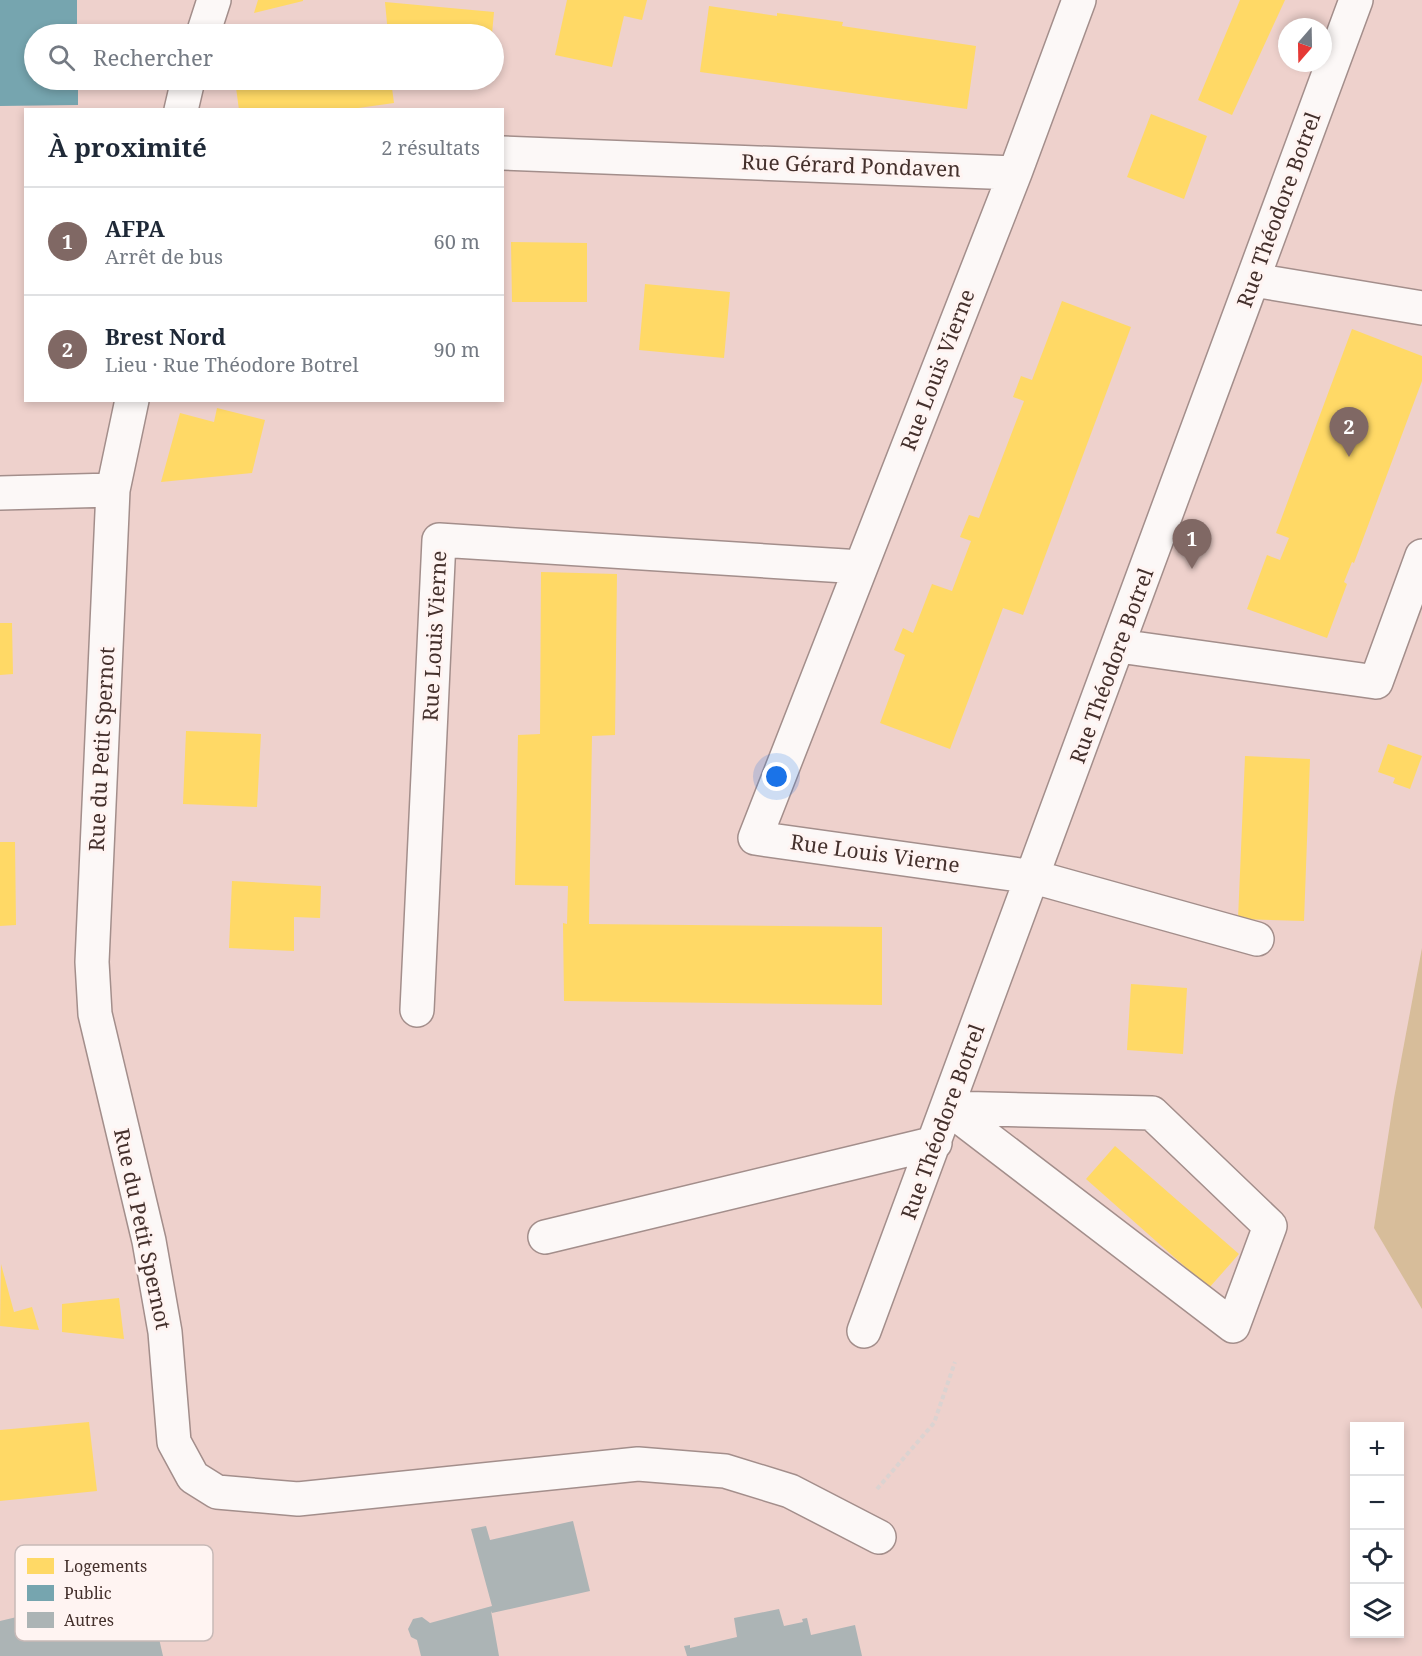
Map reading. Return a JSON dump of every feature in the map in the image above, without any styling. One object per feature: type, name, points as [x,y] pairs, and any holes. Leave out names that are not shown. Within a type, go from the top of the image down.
[{"type":"street","points":[[206,24],[214,0]]},
{"type":"street","points":[[1015,173],[1079,0]]},
{"type":"street","name":"Rue Théodore Botrel","points":[[864,1331],[1034,877],[1356,0]]},
{"type":"street","points":[[181,108],[186,90]]},
{"type":"street","name":"Rue Gérard Pondaven","points":[[504,153],[1015,173]]},
{"type":"street","name":"Rue Louis Vierne","points":[[1015,173],[755,838],[1034,877]]},
{"type":"street","points":[[1254,280],[1422,308]]},
{"type":"street","name":"Rue du Petit Spernot","points":[[132,402],[114,490],[92,963],[95,1014],[149,1241],[165,1332],[174,1442],[193,1477],[217,1492],[298,1498],[638,1464],[725,1471],[790,1491],[879,1537]]},
{"type":"street","points":[[0,494],[114,490]]},
{"type":"street","name":"Rue Louis Vierne","points":[[417,1010],[439,540],[861,567]]},
{"type":"street","points":[[1119,646],[1376,682],[1422,556]]},
{"type":"street","points":[[1034,877],[1257,939]]},
{"type":"street","points":[[948,1108],[1152,1113],[1270,1226],[1233,1326],[948,1108]]},
{"type":"street","points":[[544,1237],[935,1143]]},
{"type":"path","points":[[905,1459],[934,1424],[955,1362]]},
{"type":"shaded area","points":[[1422,948],[1422,1309],[1374,1228],[1394,1098]]},
{"type":"building: Logements","points":[[258,0],[303,0],[303,1],[254,13]]},
{"type":"building: Logements","points":[[567,0],[647,0],[642,20],[624,16],[612,67],[555,55]]},
{"type":"building: Logements","points":[[1240,0],[1285,0],[1232,115],[1198,100]]},
{"type":"building: Logements","points":[[385,2],[494,12],[493,24],[387,24]]},
{"type":"building: Logements","points":[[709,6],[777,16],[777,13],[843,22],[842,26],[976,46],[967,109],[700,72]]},
{"type":"building: Logements","points":[[236,90],[392,90],[394,103],[358,108],[239,108]]},
{"type":"building: Logements","points":[[1151,114],[1207,136],[1184,199],[1127,177]]},
{"type":"building: Logements","points":[[511,242],[587,243],[587,302],[512,302]]},
{"type":"building: Logements","points":[[645,284],[730,292],[724,358],[639,350]]},
{"type":"building: Logements","points":[[1062,301],[1131,327],[1023,615],[1003,608],[950,749],[880,723],[905,655],[894,650],[903,628],[913,633],[932,584],[952,591],[971,541],[960,537],[969,515],[979,518],[1024,401],[1013,397],[1021,376],[1032,380]]},
{"type":"building: Logements","points":[[1352,329],[1422,356],[1422,381],[1354,563],[1352,562],[1344,582],[1347,584],[1327,638],[1247,609],[1267,555],[1280,560],[1289,538],[1276,533]]},
{"type":"building: Logements","points":[[217,408],[265,420],[252,473],[161,482],[180,413],[214,422]]},
{"type":"building: Logements","points":[[541,572],[617,574],[615,735],[592,736],[589,924],[882,927],[882,1005],[564,1001],[563,923],[567,924],[568,886],[515,885],[518,735],[540,734]]},
{"type":"building: Logements","points":[[0,623],[12,623],[13,674],[0,675]]},
{"type":"building: Logements","points":[[186,731],[261,734],[257,807],[183,804]]},
{"type":"building: Logements","points":[[1388,744],[1422,756],[1410,789],[1393,783],[1395,778],[1378,772]]},
{"type":"building: Logements","points":[[1245,756],[1310,759],[1304,921],[1238,919]]},
{"type":"building: Logements","points":[[0,842],[15,842],[16,925],[0,926]]},
{"type":"building: Logements","points":[[232,881],[321,886],[320,918],[294,917],[294,951],[229,948]]},
{"type":"building: Logements","points":[[1131,984],[1187,988],[1183,1054],[1127,1050]]},
{"type":"building: Logements","points":[[1115,1146],[1239,1254],[1209,1288],[1086,1179]]},
{"type":"building: Logements","points":[[1,1264],[14,1312],[32,1307],[39,1330],[0,1326]]},
{"type":"building: Logements","points":[[119,1298],[124,1339],[62,1332],[62,1304]]},
{"type":"building: Logements","points":[[89,1422],[97,1491],[0,1501],[0,1430]]},
{"type":"building: Public","points":[[0,0],[77,0],[77,24],[24,24],[24,90],[78,90],[78,105],[0,106]]},
{"type":"building: Autres","points":[[573,1521],[590,1591],[492,1613],[491,1611],[499,1656],[421,1656],[417,1640],[411,1637],[408,1629],[413,1619],[422,1617],[430,1623],[492,1606],[471,1529],[486,1526],[490,1540]]},
{"type":"building: Autres","points":[[779,1609],[784,1626],[803,1622],[802,1619],[807,1618],[811,1635],[855,1625],[862,1656],[687,1656],[684,1646],[690,1645],[690,1648],[737,1637],[734,1618]]},
{"type":"building: Autres","points":[[15,1617],[15,1641],[160,1641],[163,1656],[0,1656],[0,1621]]},
{"type":"place","name":"Brest Nord","points":[[1349,457]]},
{"type":"place","name":"AFPA","points":[[1192,569]]}]
